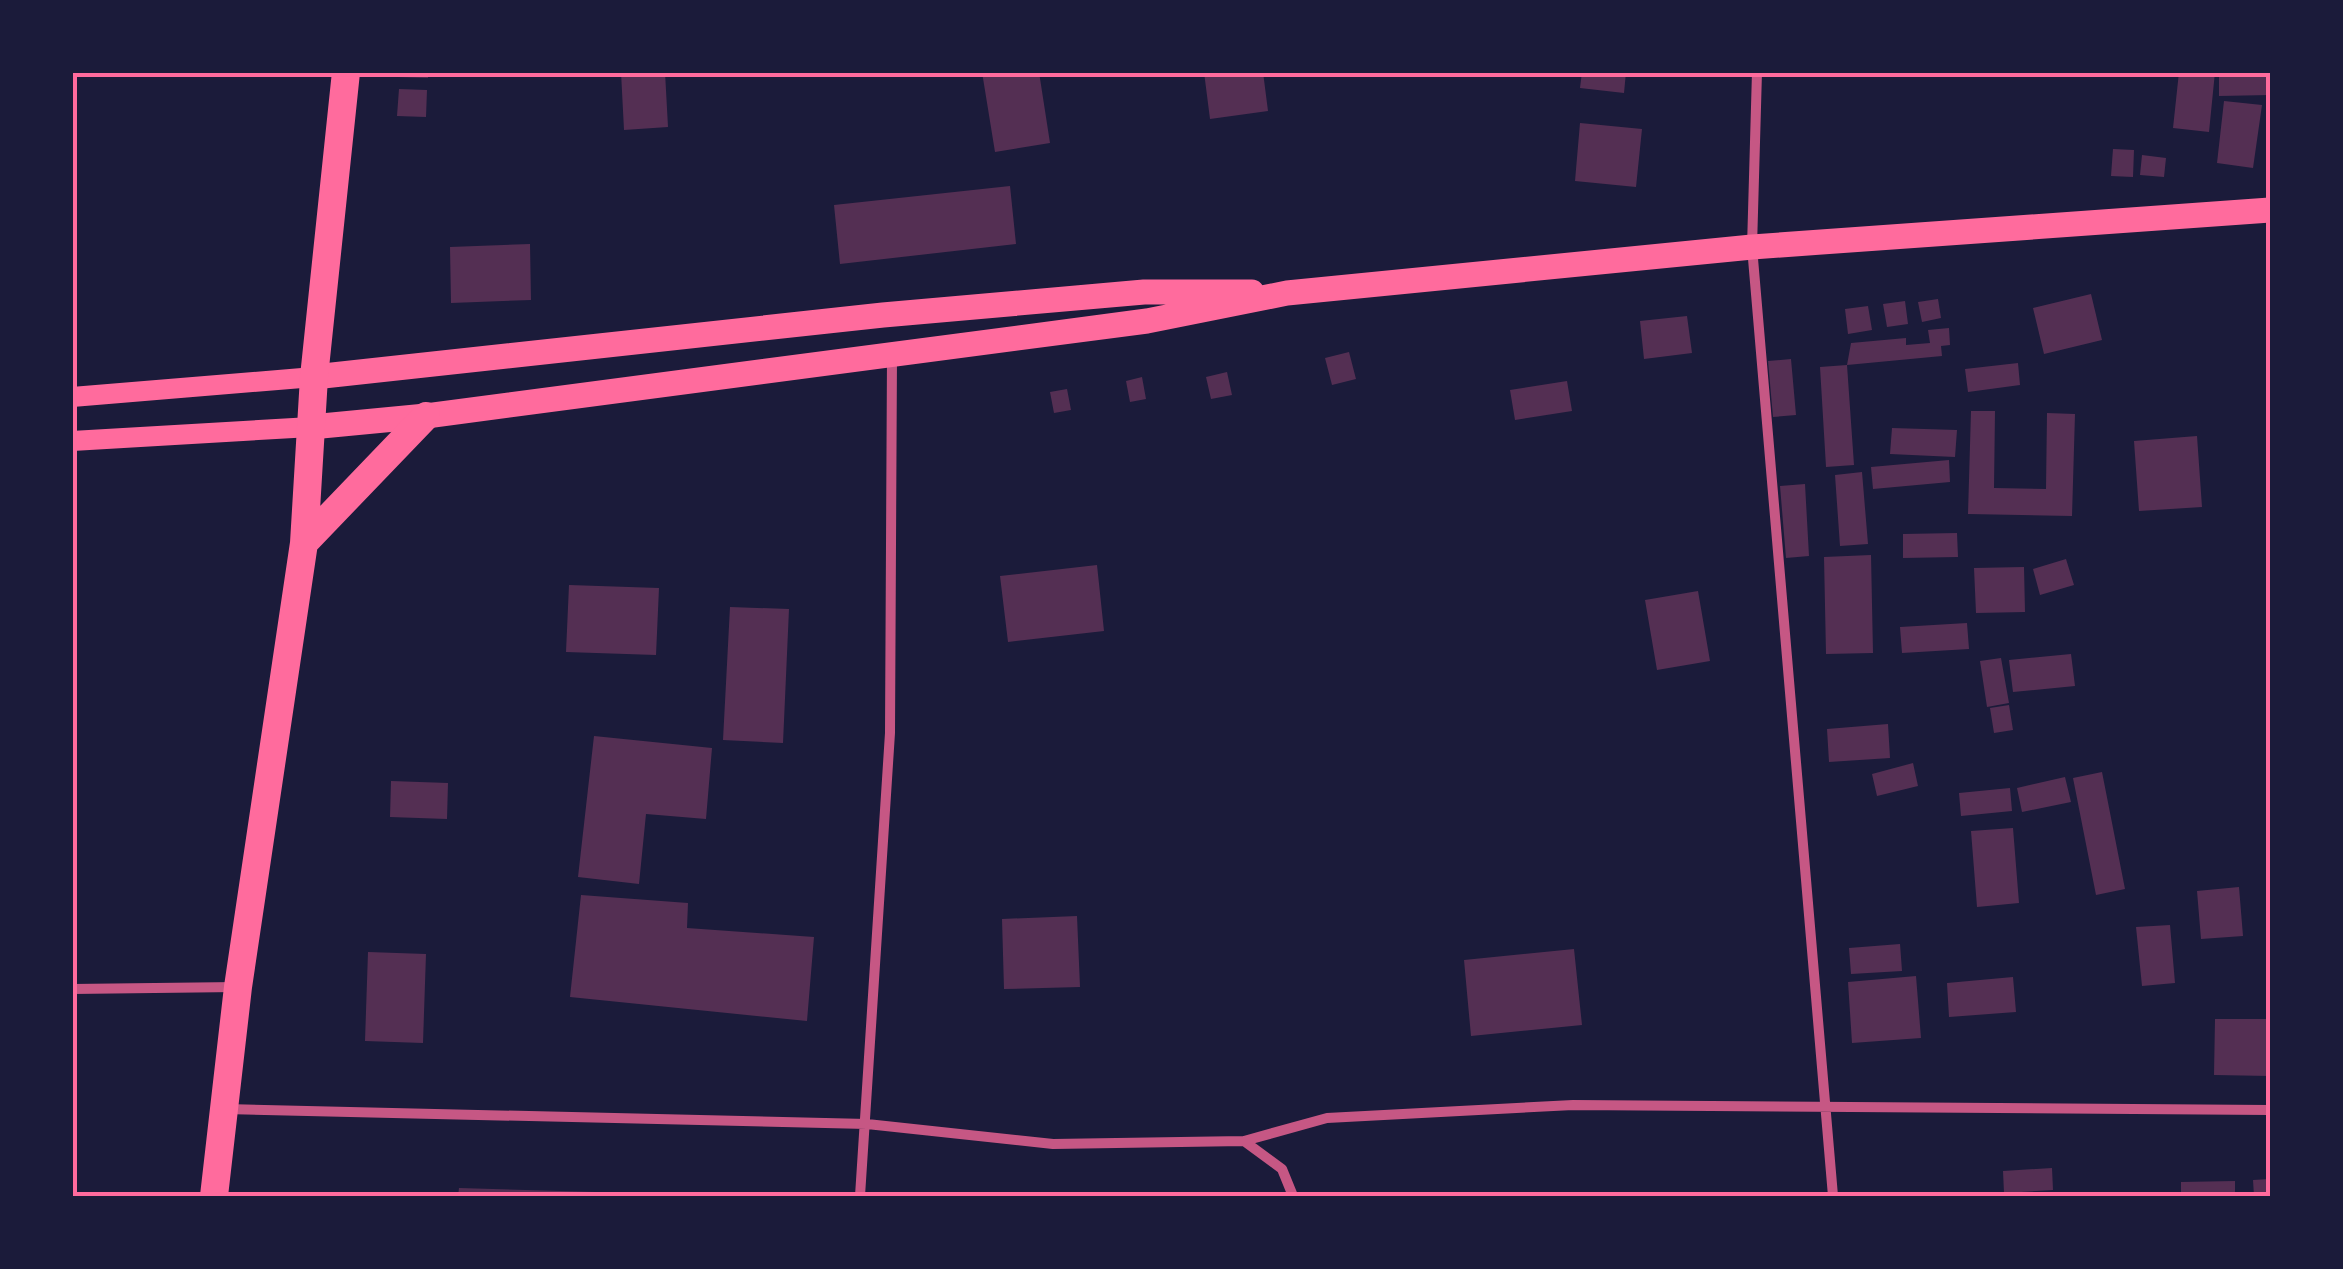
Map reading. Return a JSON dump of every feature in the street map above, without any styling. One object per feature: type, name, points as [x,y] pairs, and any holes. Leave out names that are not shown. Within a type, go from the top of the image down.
[{"type":"highway","points":[[214,1196],[238,987],[304,542],[314,378],[346,72]]},
{"type":"highway","points":[[304,542],[426,416]]},
{"type":"main road","points":[[72,442],[426,416],[1147,321],[1287,294],[1752,247],[2270,210]]},
{"type":"main road","points":[[72,398],[314,378],[662,337],[1144,292],[1287,294]]},
{"type":"street","points":[[1757,72],[1752,247],[1834,1196]]},
{"type":"street","points":[[860,1196],[890,732],[892,356]]},
{"type":"street","points":[[72,989],[238,987]]},
{"type":"street","points":[[224,1109],[867,1124],[1053,1144],[1244,1141],[1327,1118],[1572,1105],[1825,1110],[2270,1110]]},
{"type":"street","points":[[1244,1141],[1282,1169],[1293,1196]]},
{"type":"building","points":[[397,72],[428,72],[428,78],[397,77]]},
{"type":"building","points":[[621,72],[665,72],[668,127],[624,130]]},
{"type":"building","points":[[982,72],[1039,72],[1050,143],[995,152]]},
{"type":"building","points":[[1204,72],[1263,72],[1268,111],[1210,119]]},
{"type":"building","points":[[1582,72],[1626,72],[1624,93],[1580,88]]},
{"type":"building","points":[[2179,72],[2215,72],[2209,132],[2173,128]]},
{"type":"building","points":[[2219,72],[2270,72],[2270,95],[2219,96]]},
{"type":"building","points":[[399,89],[427,90],[426,117],[397,116]]},
{"type":"building","points":[[2224,101],[2262,105],[2253,168],[2217,163]]},
{"type":"building","points":[[1580,123],[1642,129],[1636,187],[1575,181]]},
{"type":"building","points":[[2113,149],[2134,150],[2133,177],[2111,176]]},
{"type":"building","points":[[2142,155],[2166,158],[2164,177],[2140,175]]},
{"type":"building","points":[[1010,186],[1016,244],[840,264],[834,205]]},
{"type":"building","points":[[530,244],[531,300],[451,303],[450,247]]},
{"type":"building","points":[[2091,294],[2102,340],[2044,354],[2033,308]]},
{"type":"building","points":[[1938,299],[1941,318],[1922,322],[1918,302]]},
{"type":"building","points":[[1905,301],[1908,324],[1887,327],[1883,304]]},
{"type":"building","points":[[1868,306],[1872,330],[1848,334],[1845,309]]},
{"type":"building","points":[[1687,316],[1692,353],[1644,359],[1640,321]]},
{"type":"building","points":[[1949,328],[1950,345],[1941,346],[1942,356],[1847,365],[1851,343],[1906,338],[1906,345],[1930,343],[1928,330]]},
{"type":"building","points":[[1349,352],[1356,379],[1332,385],[1325,358]]},
{"type":"building","points":[[1791,359],[1796,415],[1773,417],[1768,361]]},
{"type":"building","points":[[2018,363],[2020,385],[1968,392],[1965,369]]},
{"type":"building","points":[[1847,365],[1854,465],[1826,467],[1820,367]]},
{"type":"building","points":[[1227,372],[1232,395],[1211,399],[1206,377]]},
{"type":"building","points":[[1142,377],[1146,399],[1130,402],[1126,381]]},
{"type":"building","points":[[1567,381],[1572,411],[1515,420],[1510,390]]},
{"type":"building","points":[[1067,389],[1071,410],[1054,413],[1050,392]]},
{"type":"building","points":[[1971,411],[1995,411],[1994,488],[2046,489],[2047,413],[2075,414],[2072,516],[1968,514]]},
{"type":"building","points":[[1892,428],[1957,430],[1955,457],[1890,454]]},
{"type":"building","points":[[2197,436],[2202,507],[2139,511],[2134,441]]},
{"type":"building","points":[[1949,460],[1950,482],[1873,489],[1871,467]]},
{"type":"building","points":[[1862,472],[1868,544],[1840,546],[1835,475]]},
{"type":"building","points":[[1805,484],[1809,556],[1786,558],[1780,486]]},
{"type":"building","points":[[1957,533],[1958,557],[1903,558],[1903,534]]},
{"type":"building","points":[[1871,555],[1873,653],[1826,654],[1824,557]]},
{"type":"building","points":[[2066,559],[2074,585],[2040,595],[2033,569]]},
{"type":"building","points":[[1097,565],[1104,631],[1008,642],[1000,576]]},
{"type":"building","points":[[2024,567],[2025,612],[1976,613],[1974,568]]},
{"type":"building","points":[[569,585],[659,588],[656,655],[566,652]]},
{"type":"building","points":[[1698,591],[1710,661],[1657,670],[1645,600]]},
{"type":"building","points":[[730,607],[789,609],[783,743],[723,740]]},
{"type":"building","points":[[1967,623],[1969,649],[1902,653],[1900,627]]},
{"type":"building","points":[[2071,654],[2075,686],[2013,692],[2009,660]]},
{"type":"building","points":[[2001,658],[2009,703],[1987,707],[1980,661]]},
{"type":"building","points":[[2009,705],[2013,730],[1994,733],[1990,708]]},
{"type":"building","points":[[1888,724],[1890,758],[1829,762],[1827,729]]},
{"type":"building","points":[[594,736],[712,748],[706,819],[646,814],[639,884],[578,877]]},
{"type":"building","points":[[1913,763],[1918,786],[1877,796],[1872,774]]},
{"type":"building","points":[[2102,772],[2125,889],[2096,895],[2073,778]]},
{"type":"building","points":[[2065,777],[2071,802],[2022,812],[2017,788]]},
{"type":"building","points":[[391,781],[448,783],[447,819],[390,817]]},
{"type":"building","points":[[2010,788],[2012,811],[1961,816],[1959,793]]},
{"type":"building","points":[[2013,828],[2019,903],[1977,907],[1971,831]]},
{"type":"building","points":[[2239,887],[2243,936],[2201,939],[2197,891]]},
{"type":"building","points":[[581,895],[688,903],[687,928],[814,937],[807,1021],[570,997]]},
{"type":"building","points":[[1077,916],[1080,987],[1004,989],[1002,919]]},
{"type":"building","points":[[2170,925],[2175,983],[2142,986],[2136,927]]},
{"type":"building","points":[[1900,944],[1902,971],[1851,974],[1849,948]]},
{"type":"building","points":[[1574,949],[1582,1025],[1471,1036],[1464,960]]},
{"type":"building","points":[[368,952],[426,954],[423,1043],[365,1041]]},
{"type":"building","points":[[1916,976],[1921,1038],[1852,1043],[1848,982]]},
{"type":"building","points":[[2013,977],[2016,1012],[1949,1017],[1947,983]]},
{"type":"building","points":[[2215,1019],[2270,1019],[2270,1076],[2214,1075]]},
{"type":"building","points":[[2052,1168],[2053,1190],[2004,1193],[2003,1171]]},
{"type":"building","points":[[2270,1179],[2270,1196],[2254,1196],[2253,1180]]},
{"type":"building","points":[[2235,1181],[2235,1196],[2181,1196],[2181,1182]]},
{"type":"building","points":[[459,1188],[631,1193],[631,1196],[458,1196]]}]
